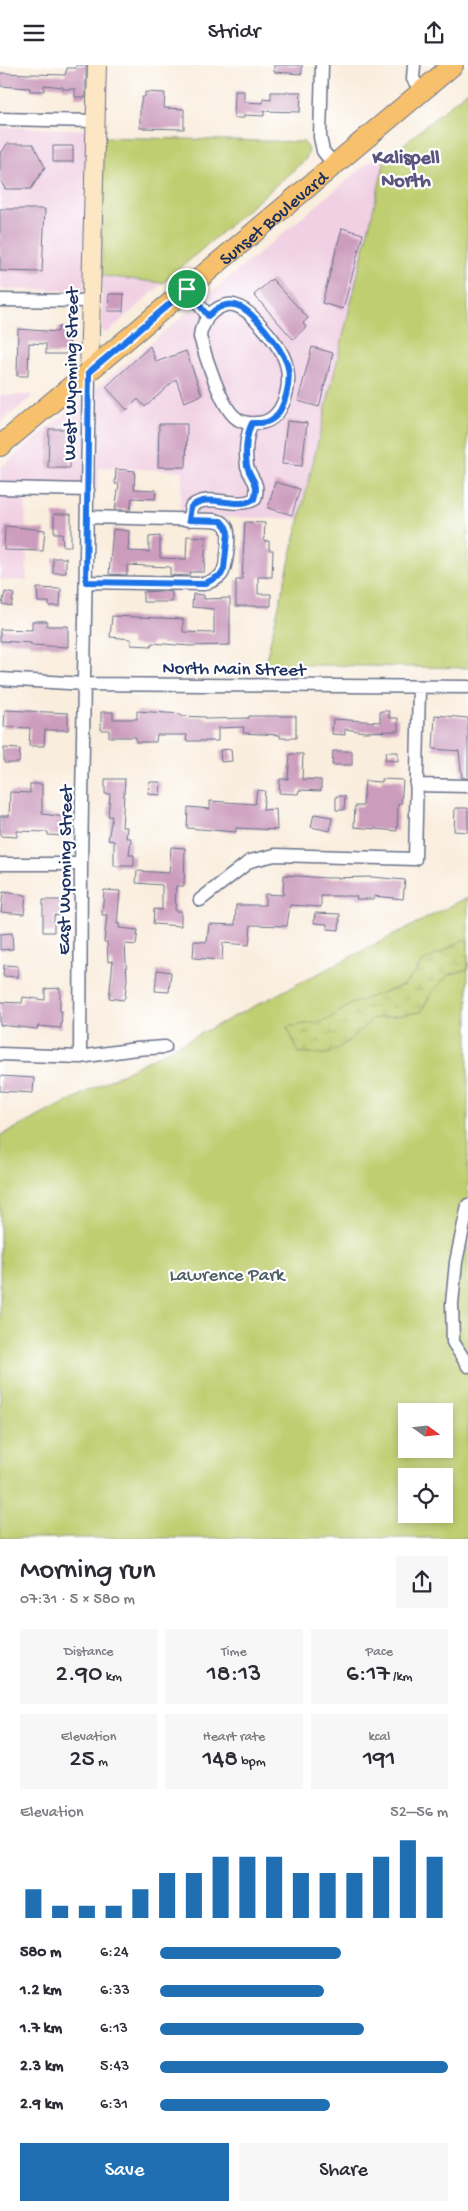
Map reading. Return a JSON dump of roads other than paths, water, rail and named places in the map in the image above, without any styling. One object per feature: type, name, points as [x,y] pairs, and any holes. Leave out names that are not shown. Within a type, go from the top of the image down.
[{"type":"main road","name":"Sunset Boulevard","points":[[0,446],[453,65]]},
{"type":"street","name":"West Wyoming Street","points":[[84,684],[89,372],[97,65]]},
{"type":"street","points":[[322,65],[320,137],[323,151],[335,166]]},
{"type":"street","points":[[414,65],[413,79],[422,92]]},
{"type":"street","points":[[0,119],[96,121]]},
{"type":"street","points":[[187,289],[208,316]]},
{"type":"street","points":[[0,300],[91,301]]},
{"type":"street","points":[[224,305],[241,307],[265,330],[280,350],[287,366],[286,391],[278,414],[266,422],[252,423],[235,418],[223,400],[200,337],[208,316],[224,305]]},
{"type":"street","points":[[189,520],[191,507],[198,502],[244,503],[254,499],[257,485],[247,463],[247,435],[252,423]]},
{"type":"street","points":[[0,488],[88,489]]},
{"type":"street","points":[[86,582],[198,585],[221,575],[225,563],[228,538],[226,527],[221,521],[87,517]]},
{"type":"street","name":"North Main Street","points":[[0,679],[84,684],[468,687]]},
{"type":"street","name":"East Wyoming Street","points":[[80,1057],[84,684]]},
{"type":"street","points":[[200,900],[250,861],[274,855],[415,859],[418,687]]},
{"type":"street","points":[[416,785],[468,786]]},
{"type":"street","points":[[0,864],[81,864]]},
{"type":"street","points":[[0,1054],[80,1057],[165,1047]]},
{"type":"street","points":[[468,1205],[456,1262],[452,1304],[453,1342],[468,1365]]},
{"type":"district","name":"Kalispell North","points":[[406,168]]},
{"type":"park label","name":"Lawrence Park","points":[[227,1273]]}]
